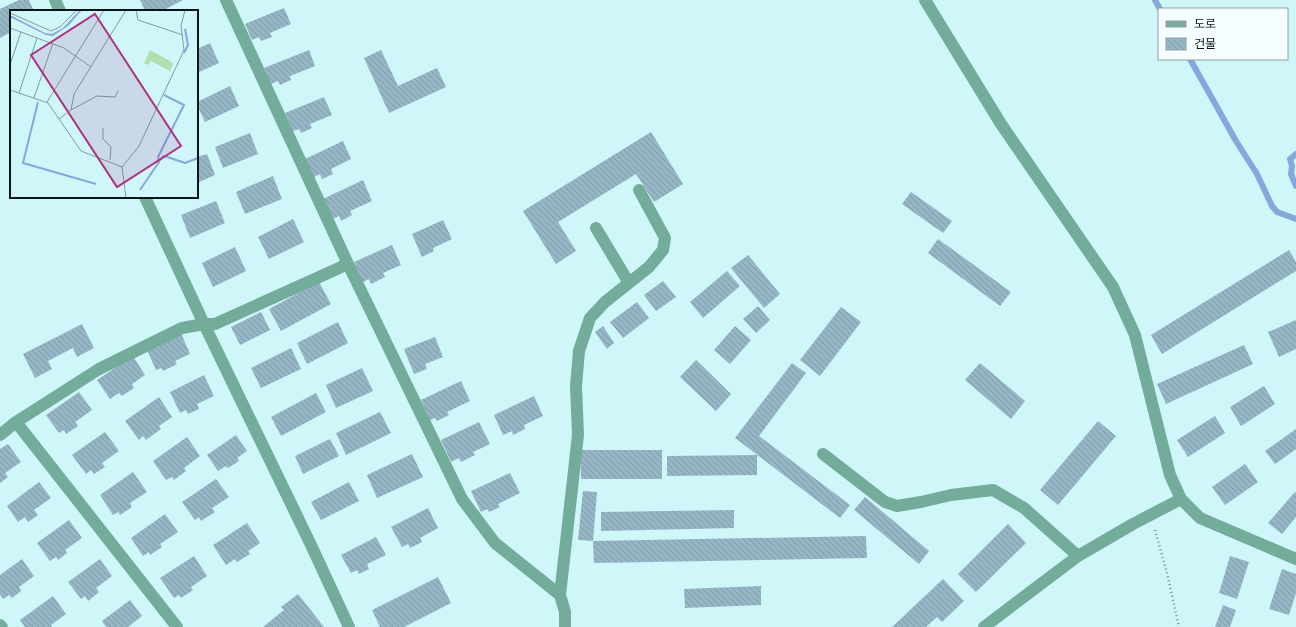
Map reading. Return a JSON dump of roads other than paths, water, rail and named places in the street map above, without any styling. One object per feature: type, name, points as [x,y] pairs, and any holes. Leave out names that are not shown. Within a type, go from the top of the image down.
[{"type":"street","points":[[55,0],[60,10]]},
{"type":"street","points":[[226,0],[348,264],[462,499],[495,543],[560,595]]},
{"type":"street","points":[[925,0],[1001,124],[1113,287],[1135,335],[1170,475],[1181,499],[1200,518],[1296,559]]},
{"type":"street","points":[[565,627],[565,612],[560,595],[578,435],[576,386],[579,351],[590,318],[605,302],[650,267],[663,250],[665,238],[639,190]]},
{"type":"street","points":[[146,198],[204,324],[311,545],[348,627]]},
{"type":"street","points":[[596,228],[629,283]]},
{"type":"street","points":[[0,435],[16,422],[99,369],[182,328],[204,324],[215,324],[348,264]]},
{"type":"street","points":[[16,422],[177,627]]},
{"type":"street","points":[[823,454],[885,502],[897,506],[951,495],[993,490],[1024,508],[1078,556]]},
{"type":"street","points":[[984,627],[1078,556],[1181,499]]},
{"type":"waterway","points":[[1155,0],[1159,8]]},
{"type":"waterway","points":[[1191,60],[1236,141],[1257,174],[1272,206],[1277,212],[1296,219]]},
{"type":"waterway","points":[[1296,154],[1290,159],[1292,166],[1291,174],[1296,186]]}]
